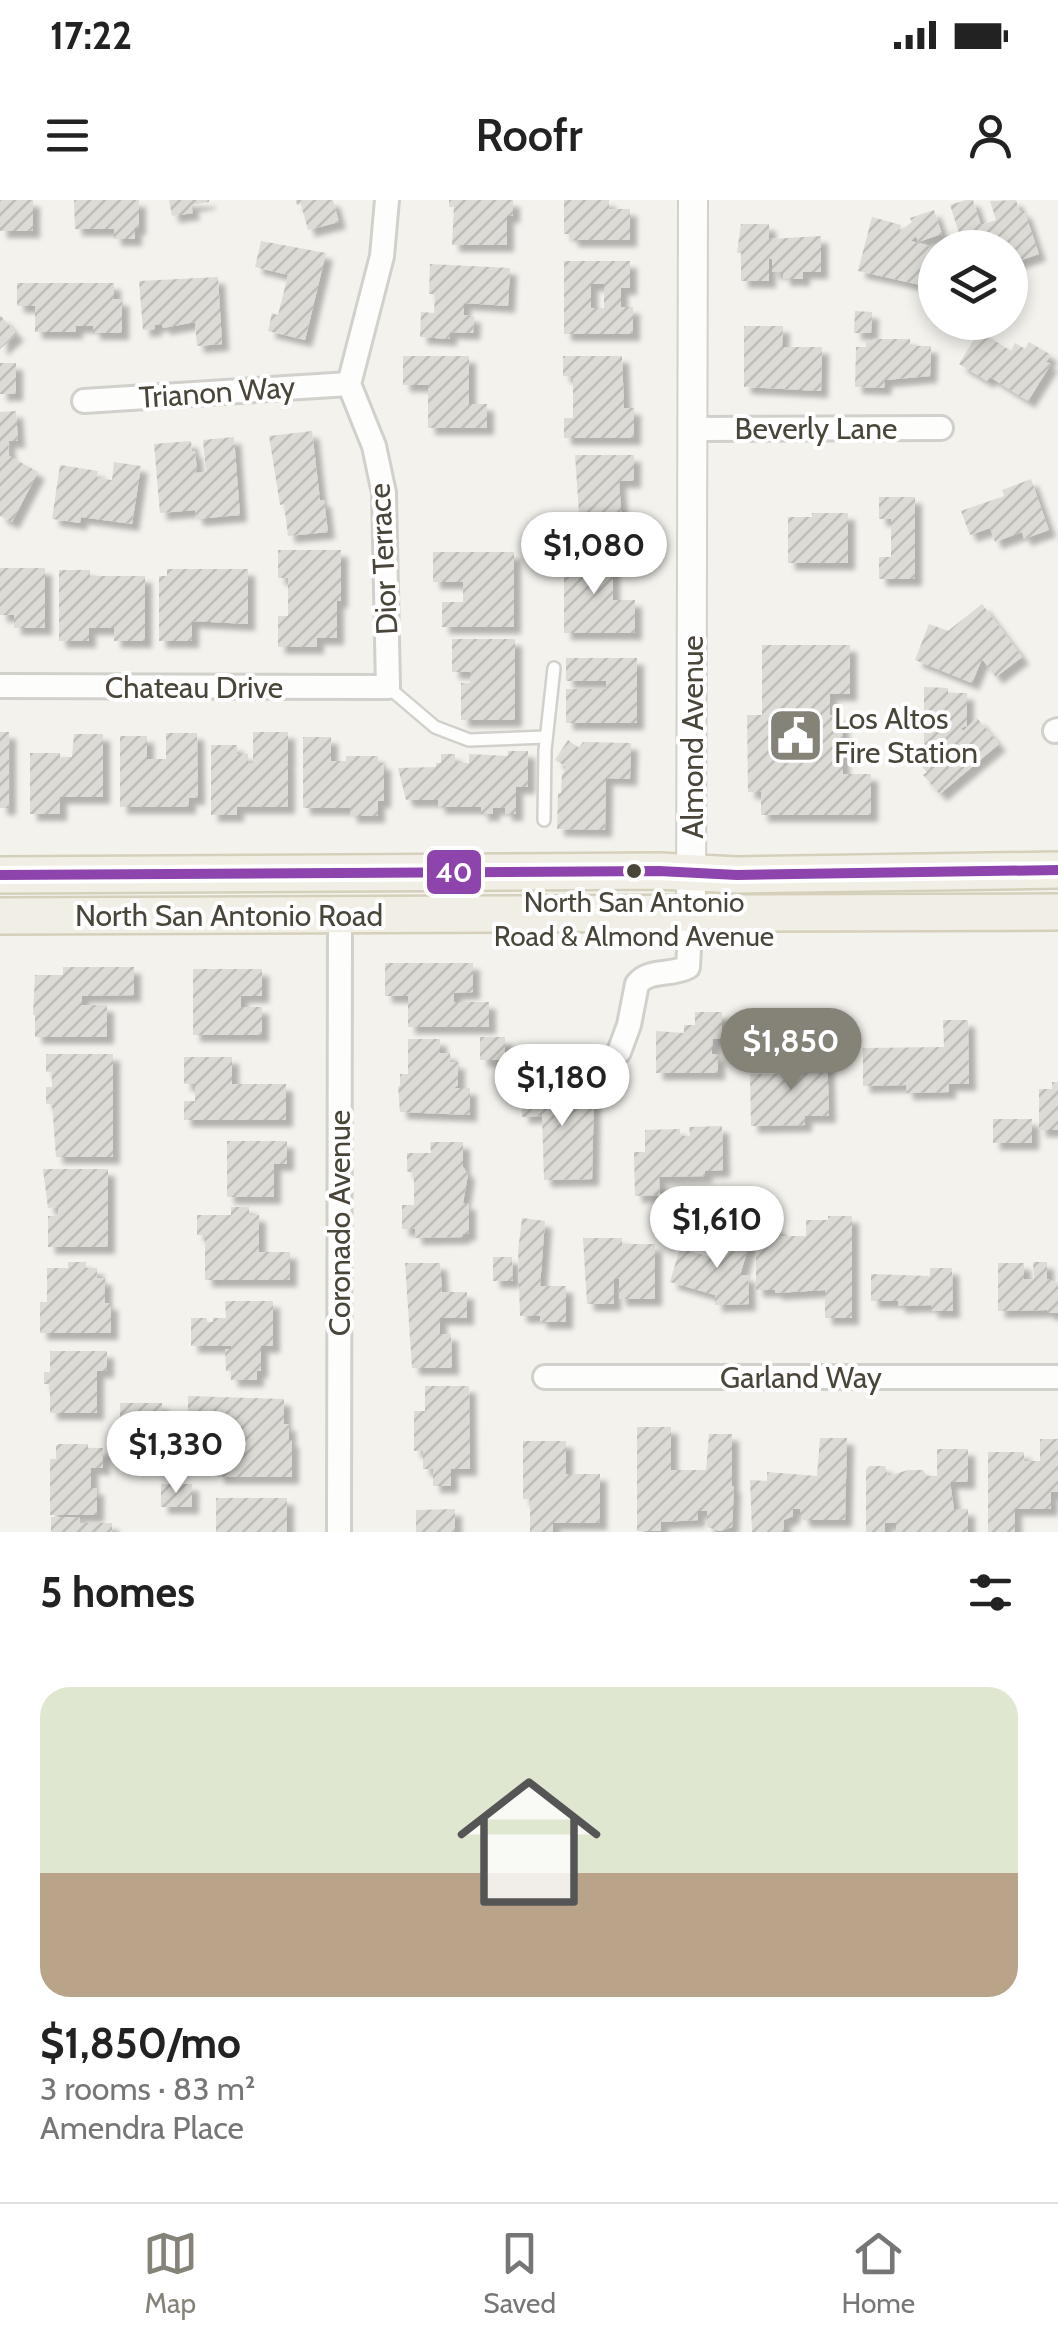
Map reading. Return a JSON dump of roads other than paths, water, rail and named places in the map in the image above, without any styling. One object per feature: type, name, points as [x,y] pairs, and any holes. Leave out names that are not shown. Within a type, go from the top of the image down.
[{"type":"main road","name":"North San Antonio Road","points":[[0,875],[1058,870]]},
{"type":"main road","name":"North San Antonio Road","points":[[0,916],[1058,912]]},
{"type":"street","points":[[349,384],[382,256],[387,200]]},
{"type":"street","name":"Almond Avenue","points":[[691,913],[694,200]]},
{"type":"street","name":"Trianon Way","points":[[84,401],[349,384]]},
{"type":"street","name":"Dior Terrace","points":[[349,384],[374,446],[384,492],[388,687]]},
{"type":"street","name":"Beverly Lane","points":[[692,428],[940,428]]},
{"type":"street","name":"Chateau Drive","points":[[0,686],[388,687]]},
{"type":"street","points":[[619,1052],[637,984],[648,975],[688,966],[691,913]]},
{"type":"street","name":"Coronado Avenue","points":[[339,1532],[340,915]]},
{"type":"street","name":"Garland Way","points":[[544,1377],[1058,1377]]},
{"type":"lane","points":[[544,820],[546,737],[554,668]]},
{"type":"lane","points":[[388,687],[434,727],[469,740],[546,737]]},
{"type":"place","name":"Los Altos Fire Station","points":[[795,735]]},
{"type":"place","name":"North San Antonio Road & Almond Avenue","points":[[634,871]]}]
